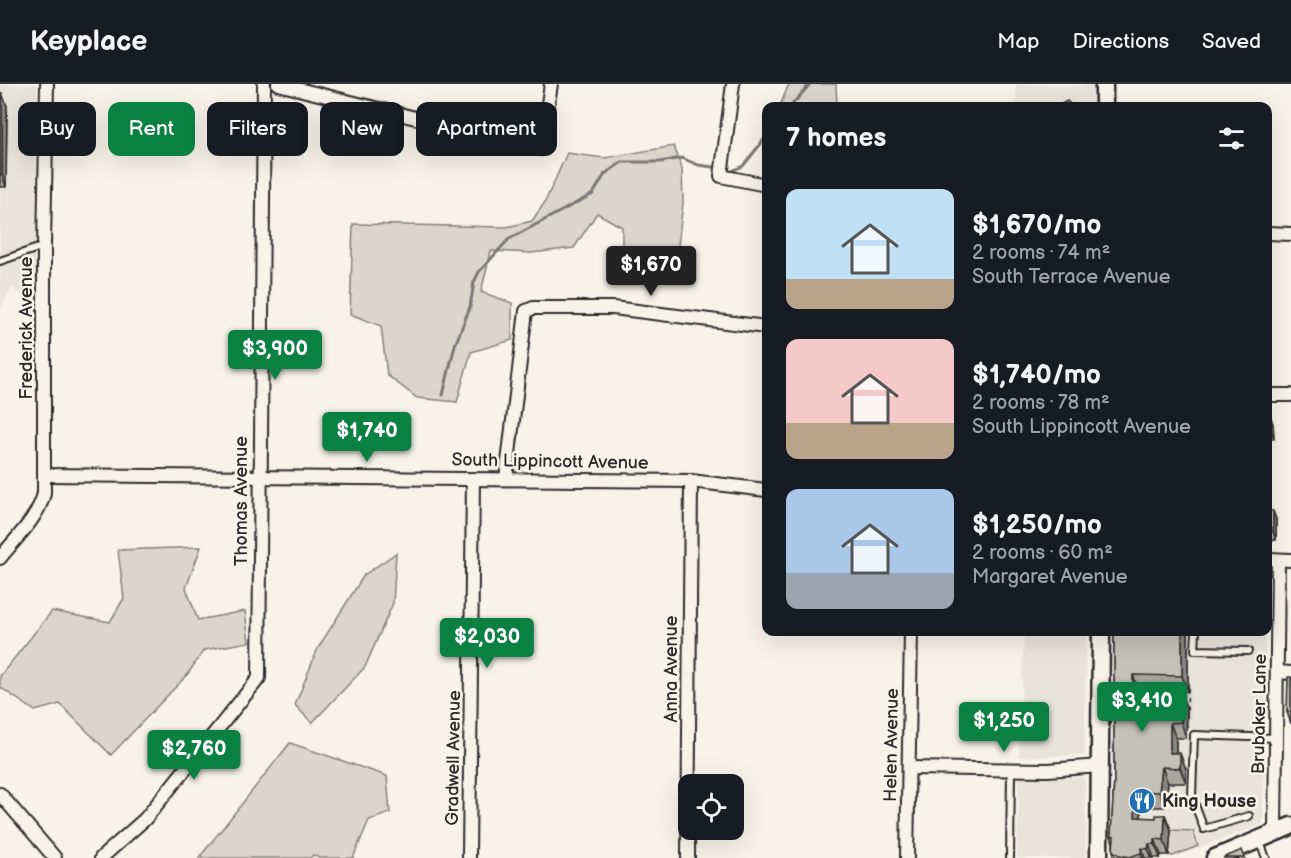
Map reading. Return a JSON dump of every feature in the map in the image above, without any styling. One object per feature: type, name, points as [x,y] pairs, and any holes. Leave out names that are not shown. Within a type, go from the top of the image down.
[{"type":"main road","points":[[1104,84],[1104,102]]},
{"type":"main road","points":[[1099,858],[1101,636]]},
{"type":"main road","points":[[1215,858],[1291,826]]},
{"type":"street","name":"Frederick Avenue","points":[[0,558],[42,502],[47,84]]},
{"type":"street","name":"Thomas Avenue","points":[[101,858],[145,819],[259,678],[264,84]]},
{"type":"street","points":[[278,84],[541,148],[551,84]]},
{"type":"street","points":[[732,84],[721,176],[762,184]]},
{"type":"street","points":[[1272,233],[1291,234]]},
{"type":"street","points":[[506,479],[526,311],[532,308],[612,308],[762,327]]},
{"type":"street","points":[[1272,395],[1291,395]]},
{"type":"street","name":"South Lippincott Avenue","points":[[44,475],[691,481],[762,490]]},
{"type":"street","name":"Gradwell Avenue","points":[[470,858],[474,479]]},
{"type":"street","name":"Anna Avenue","points":[[688,858],[691,481]]},
{"type":"street","name":"Brubaker Lane","points":[[1275,832],[1279,560]]},
{"type":"street","name":"Helen Avenue","points":[[908,858],[910,636]]},
{"type":"street","points":[[1278,672],[1291,673]]},
{"type":"street","points":[[909,768],[1057,770],[1100,766]]},
{"type":"street","points":[[0,794],[55,858]]},
{"type":"lane","points":[[0,261],[44,246]]},
{"type":"lane","points":[[1196,636],[1195,650],[1248,651]]},
{"type":"lane","points":[[1249,816],[1204,829],[1192,796],[1194,735],[1276,738]]},
{"type":"lane","points":[[1010,858],[1011,768]]},
{"type":"lane","points":[[1259,839],[1266,858]]},
{"type":"path","points":[[1186,738],[1188,645]]},
{"type":"shaded area","points":[[0,84],[37,84],[37,102],[18,102],[18,156],[37,156],[36,306],[12,288],[0,309]]},
{"type":"shaded area","points":[[789,84],[836,84],[837,102],[782,102]]},
{"type":"shaded area","points":[[1016,84],[1067,86],[1099,84],[1101,102],[1016,102]]},
{"type":"shaded area","points":[[674,146],[682,169],[683,203],[677,254],[622,258],[622,227],[597,213],[574,248],[531,253],[491,251],[481,292],[512,303],[512,340],[471,352],[457,402],[417,398],[387,375],[381,326],[350,314],[353,224],[507,227],[532,221],[545,202],[567,153],[604,158]]},
{"type":"shaded area","points":[[201,547],[186,588],[198,620],[245,611],[249,642],[204,650],[187,675],[111,755],[60,704],[35,711],[0,687],[0,676],[52,611],[110,622],[124,598],[118,550]]},
{"type":"shaded area","points":[[396,553],[393,603],[365,667],[312,723],[295,705],[318,648],[364,575]]},
{"type":"shaded area","points":[[1024,636],[1086,636],[1085,755],[1019,757]]},
{"type":"shaded area","points":[[1115,636],[1266,636],[1263,824],[1171,858],[1113,858]]},
{"type":"shaded area","points":[[290,743],[387,776],[390,813],[369,820],[353,858],[319,858],[313,855],[310,858],[199,858]]},
{"type":"shaded area","points":[[1019,777],[1085,778],[1086,858],[1017,858]]},
{"type":"shaded area","points":[[1171,830],[1193,831],[1198,846],[1173,856],[1169,855]]},
{"type":"building","points":[[0,93],[2,93],[2,174],[0,174]]},
{"type":"building","points":[[1114,636],[1182,636],[1182,676],[1133,675],[1133,695],[1181,695],[1181,722],[1170,723],[1170,753],[1180,753],[1180,768],[1162,767],[1159,792],[1136,791],[1135,817],[1156,818],[1156,815],[1165,815],[1164,840],[1155,839],[1155,844],[1149,844],[1148,849],[1142,848],[1141,853],[1130,857],[1113,851],[1114,836],[1111,836],[1114,779]]},
{"type":"building","points":[[1288,677],[1291,677],[1291,712],[1287,712]]},
{"type":"building","points":[[1242,850],[1245,858],[1223,858]]},
{"type":"waterway","points":[[794,102],[810,84]]},
{"type":"waterway","points":[[732,171],[743,166],[762,142]]},
{"type":"waterway","points":[[443,395],[455,345],[470,307],[474,282],[479,272],[509,239],[593,194],[605,174],[622,162],[660,162],[682,158],[698,165],[713,167]]},
{"type":"place","name":"King House","points":[[1142,801]]}]
